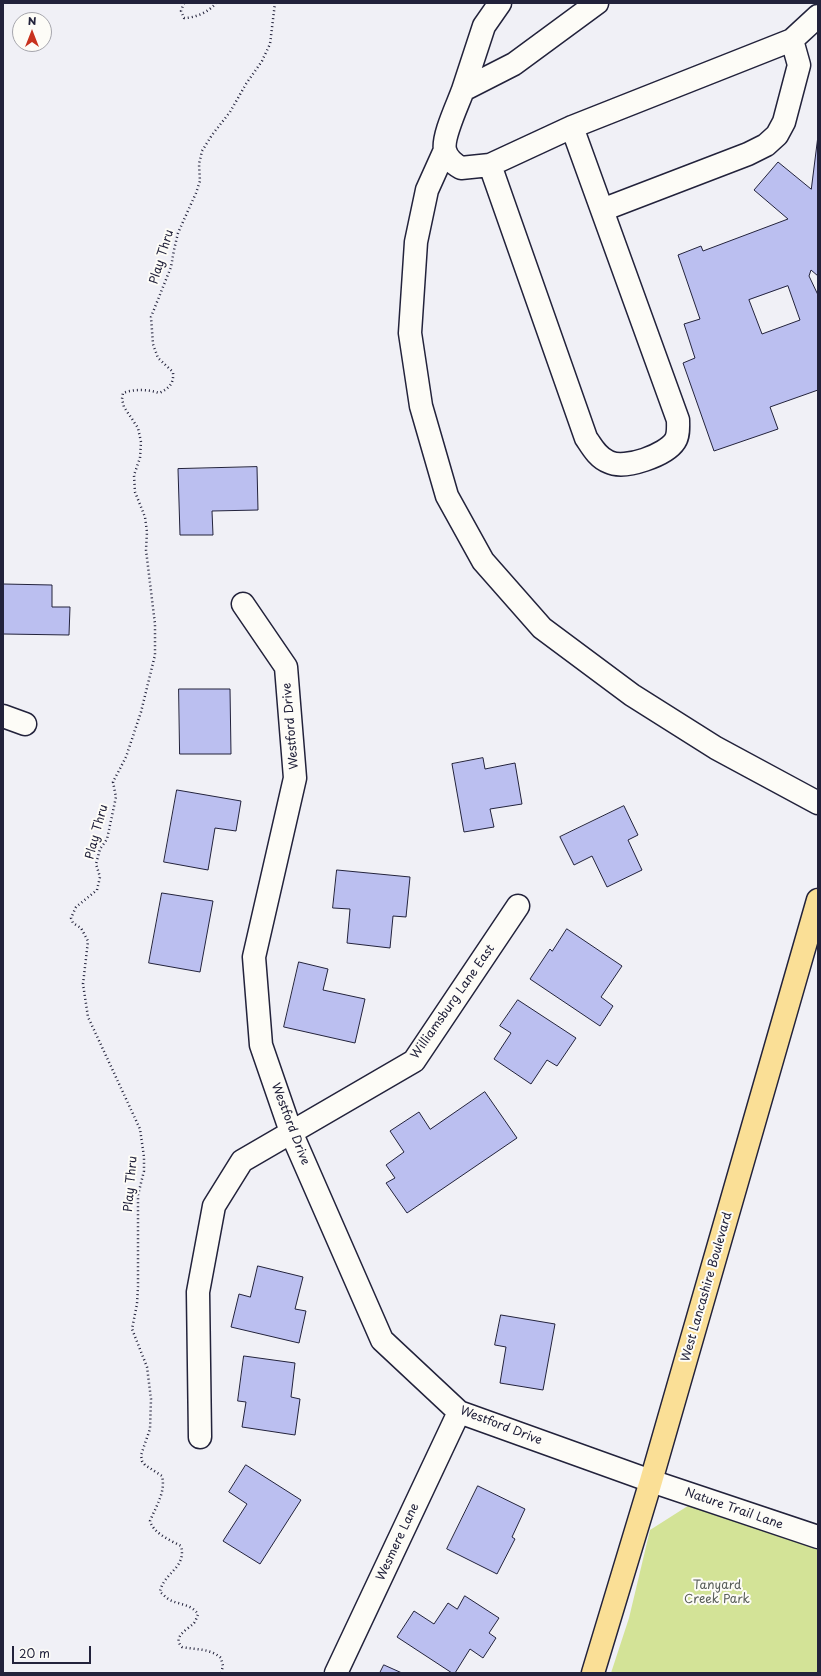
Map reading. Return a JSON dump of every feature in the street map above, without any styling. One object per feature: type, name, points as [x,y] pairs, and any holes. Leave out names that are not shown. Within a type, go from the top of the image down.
[{"type":"main road","name":"West Lancashire Boulevard","points":[[593,1673],[651,1481],[818,900]]},
{"type":"street","points":[[500,3],[484,26],[463,90],[447,131],[445,150],[427,190],[416,242],[410,333],[421,406],[447,496],[483,561],[542,628],[632,695],[716,748],[818,803]]},
{"type":"street","points":[[463,90],[514,64],[597,3]]},
{"type":"street","points":[[445,150],[450,160],[461,168],[490,165],[572,127],[792,40],[818,16]]},
{"type":"street","points":[[602,210],[748,154],[766,145],[777,135],[784,122],[799,65],[792,40]]},
{"type":"street","points":[[490,165],[586,438],[601,458],[610,463],[635,464],[648,459],[671,446],[677,439],[678,420],[572,127]]},
{"type":"street","name":"Westford Drive","points":[[243,604],[286,667],[295,778],[254,957],[261,1045],[291,1132],[382,1340],[459,1412],[651,1481]]},
{"type":"street","points":[[3,716],[25,724]]},
{"type":"street","name":"Williamsburg Lane East","points":[[200,1437],[198,1292],[214,1206],[242,1161],[414,1061],[518,906]]},
{"type":"street","name":"Wesmere Lane","points":[[336,1673],[459,1412]]},
{"type":"street","name":"Nature Trail Lane","points":[[651,1481],[818,1537]]},
{"type":"path","points":[[184,3],[181,11],[182,15],[184,18],[190,18],[212,8],[216,3]]},
{"type":"path","name":"Play Thru","points":[[221,1673],[222,1658],[215,1652],[182,1647],[178,1644],[180,1635],[195,1622],[198,1614],[195,1610],[185,1604],[170,1600],[160,1592],[161,1585],[179,1564],[183,1553],[181,1546],[157,1532],[151,1526],[150,1521],[163,1491],[164,1482],[162,1476],[145,1465],[142,1461],[142,1455],[150,1429],[151,1398],[147,1367],[132,1329],[137,1304],[138,1201],[144,1171],[144,1157],[140,1129],[88,1018],[83,984],[88,941],[81,928],[73,923],[71,918],[76,907],[97,890],[100,876],[96,864],[100,849],[107,839],[116,797],[113,782],[126,757],[142,712],[154,655],[154,624],[146,550],[148,532],[145,517],[135,492],[134,475],[140,458],[141,442],[138,428],[124,407],[123,393],[130,390],[153,390],[159,392],[170,386],[174,380],[173,372],[158,358],[153,344],[151,317],[171,267],[178,233],[196,194],[200,181],[199,164],[202,151],[212,135],[230,112],[246,84],[262,61],[270,44],[275,3]]},
{"type":"green space","name":"Tanyard Creek Park","points":[[694,1502],[818,1541],[818,1673],[611,1673],[629,1618],[650,1530]]},
{"type":"building","points":[[818,136],[818,276],[811,270],[809,276],[818,295],[818,390],[770,407],[778,429],[714,451],[683,363],[695,358],[684,324],[700,319],[678,255],[701,246],[703,251],[788,219],[754,190],[778,162],[811,189]],"holes":[[[788,286],[800,320],[762,334],[749,300]]]},
{"type":"building","points":[[257,467],[258,510],[212,511],[213,535],[180,535],[178,469]]},
{"type":"building","points":[[3,584],[52,585],[52,607],[70,607],[69,635],[3,634]]},
{"type":"building","points":[[179,689],[230,689],[231,754],[180,754]]},
{"type":"building","points":[[483,758],[485,769],[515,763],[522,804],[490,809],[494,827],[464,832],[452,764]]},
{"type":"building","points":[[177,790],[241,801],[236,831],[215,828],[208,870],[164,862]]},
{"type":"building","points":[[624,806],[638,835],[628,840],[642,870],[607,887],[592,856],[574,865],[560,837]]},
{"type":"building","points":[[337,870],[410,877],[406,917],[393,916],[390,948],[347,943],[350,909],[333,908]]},
{"type":"building","points":[[162,893],[213,901],[200,972],[149,963]]},
{"type":"building","points":[[567,929],[622,966],[601,997],[613,1006],[600,1026],[530,979],[550,949],[552,951]]},
{"type":"building","points":[[299,962],[328,969],[323,990],[365,999],[355,1043],[284,1027]]},
{"type":"building","points":[[518,1000],[576,1038],[557,1066],[547,1060],[531,1084],[494,1059],[511,1033],[500,1026]]},
{"type":"building","points":[[485,1092],[517,1138],[407,1213],[386,1183],[395,1178],[386,1165],[404,1152],[390,1131],[419,1112],[430,1129]]},
{"type":"building","points":[[258,1266],[303,1277],[295,1309],[306,1311],[299,1343],[231,1327],[239,1294],[250,1297]]},
{"type":"building","points":[[501,1315],[555,1324],[543,1390],[500,1383],[506,1347],[495,1345]]},
{"type":"building","points":[[244,1356],[295,1363],[291,1397],[300,1399],[295,1435],[242,1427],[246,1402],[238,1401]]},
{"type":"building","points":[[246,1465],[301,1500],[260,1564],[223,1541],[247,1504],[229,1492]]},
{"type":"building","points":[[478,1486],[525,1509],[512,1537],[515,1539],[497,1574],[447,1549]]},
{"type":"building","points":[[465,1596],[499,1618],[489,1633],[496,1638],[483,1658],[470,1649],[455,1673],[452,1673],[397,1637],[414,1611],[434,1624],[448,1603],[457,1609]]},
{"type":"building","points":[[384,1665],[402,1673],[380,1673]]}]
